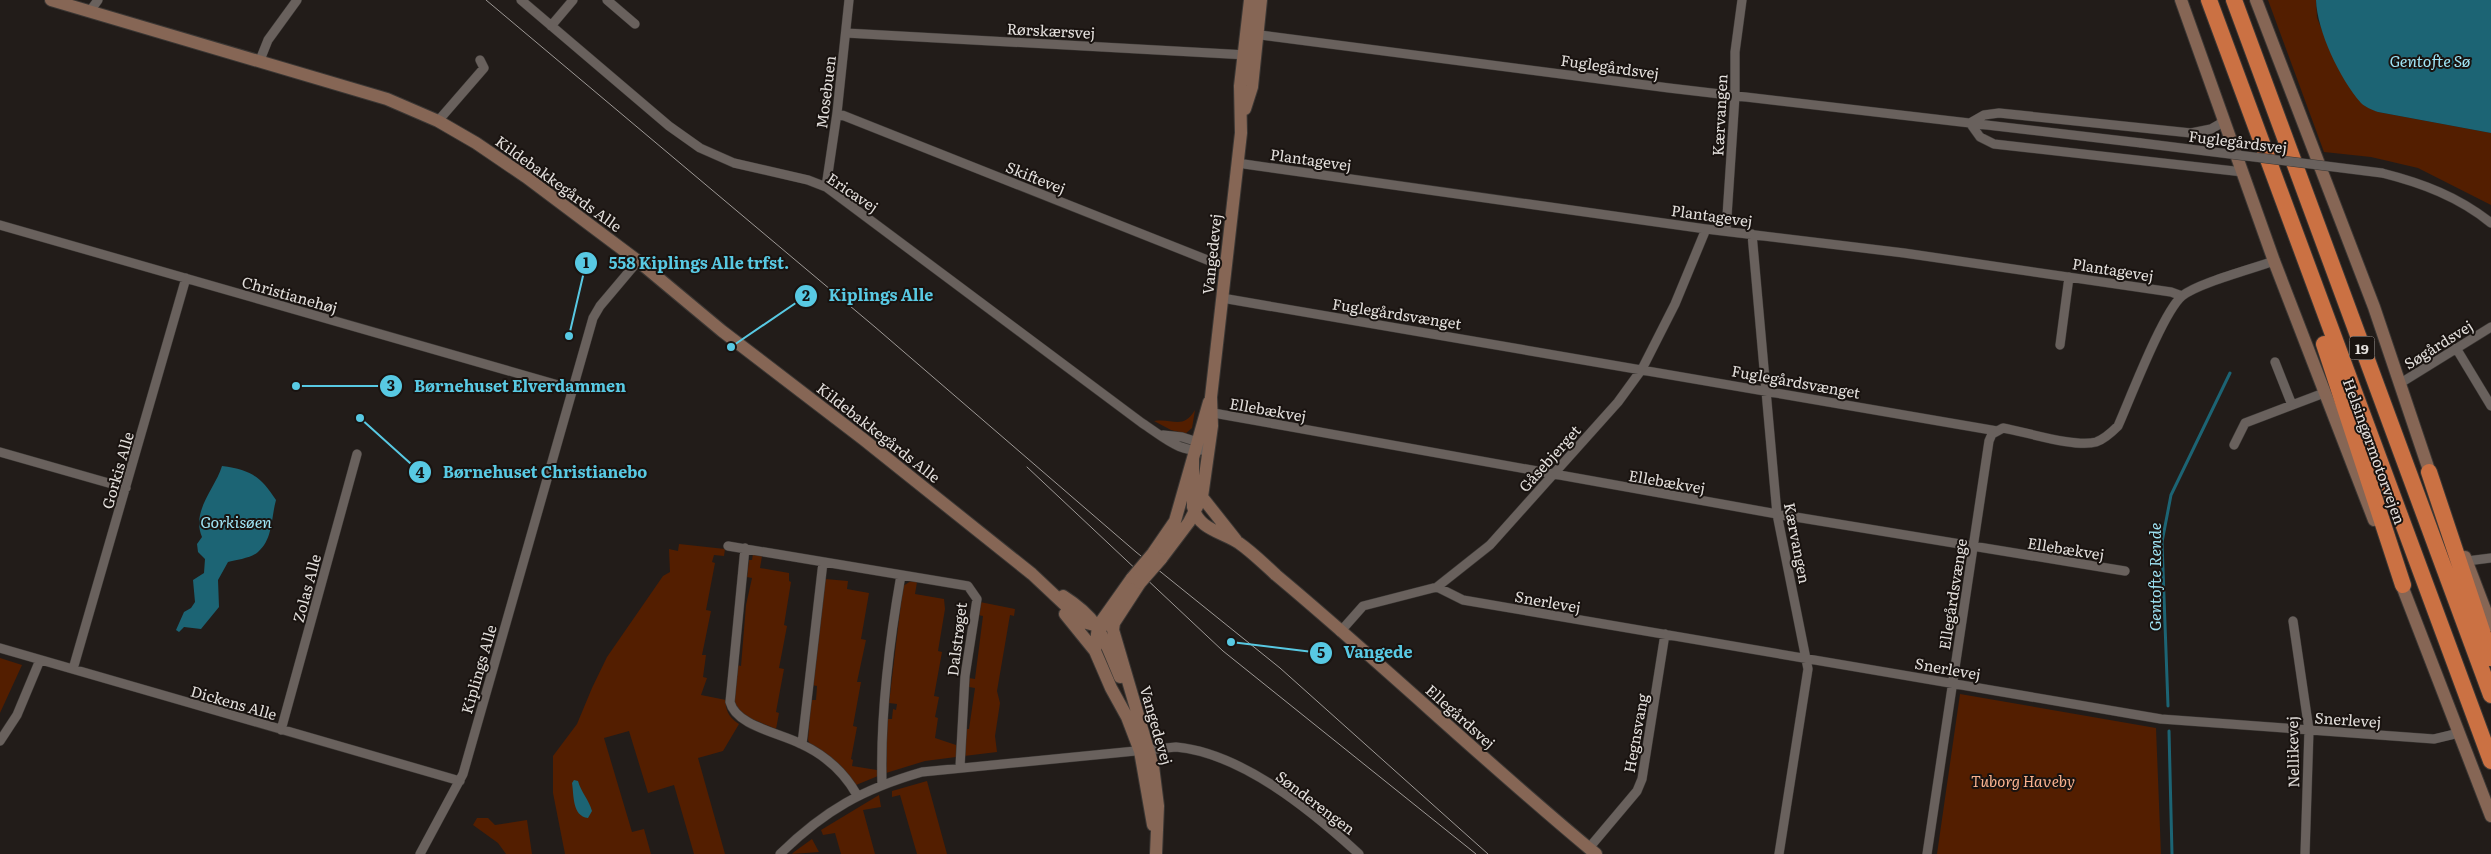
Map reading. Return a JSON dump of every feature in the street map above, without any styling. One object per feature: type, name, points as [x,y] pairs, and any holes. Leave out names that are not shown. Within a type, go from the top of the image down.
[{"type":"highway","name":"Helsingørmotorvejen","points":[[2209,0],[2491,762]]},
{"type":"highway","name":"Helsingørmotorvejen","points":[[2234,0],[2491,695]]},
{"type":"highway","points":[[2293,229],[2291,241],[2403,585]]},
{"type":"highway","points":[[2429,472],[2491,658]]},
{"type":"street","name":"Kildebakkegårds Alle","points":[[51,0],[387,98],[438,121],[476,143],[526,177],[638,261],[722,331],[863,439],[1046,586],[1091,630]]},
{"type":"street","points":[[90,11],[98,0]]},
{"type":"street","points":[[260,60],[268,40],[298,0]]},
{"type":"street","name":"Ericavej","points":[[521,0],[669,126],[700,148],[734,163],[808,180],[826,187],[1129,414],[1179,447],[1195,450]]},
{"type":"street","points":[[552,26],[573,0]]},
{"type":"street","points":[[607,0],[635,24]]},
{"type":"street","name":"Mosebuen","points":[[826,187],[837,113],[849,0]]},
{"type":"street","name":"Vangedevej","points":[[1250,0],[1252,33]]},
{"type":"street","name":"Vangedevej","points":[[1159,556],[1175,521],[1208,412],[1211,396],[1242,116],[1240,86],[1261,0]]},
{"type":"street","name":"Kærvangen","points":[[1726,231],[1735,96],[1735,52],[1742,0]]},
{"type":"street","points":[[2181,0],[2274,260],[2324,393],[2390,561],[2403,585],[2491,816]]},
{"type":"street","points":[[2256,0],[2354,254],[2429,472],[2467,561],[2491,625]]},
{"type":"street","name":"Rørskærsvej","points":[[846,33],[1249,55]]},
{"type":"street","name":"Fuglegårdsvej","points":[[1252,33],[1735,96],[2382,173],[2417,181],[2448,196],[2491,223]]},
{"type":"street","points":[[438,121],[484,68],[480,60]]},
{"type":"street","name":"Skiftevej","points":[[837,113],[1210,261],[1226,263]]},
{"type":"street","name":"Fuglegårdsvej","points":[[1970,123],[1984,115],[1998,113],[2191,133],[2211,129],[2225,121]]},
{"type":"street","name":"Fuglegårdsvej","points":[[1970,123],[1980,137],[1994,144],[2242,172]]},
{"type":"street","name":"Plantagevej","points":[[1237,163],[1706,229],[2069,277],[2171,292],[2182,296]]},
{"type":"street","name":"Christianehøj","points":[[0,225],[572,389]]},
{"type":"street","name":"Gåsebjerget","points":[[1340,632],[1363,606],[1438,587],[1490,545],[1618,402],[1642,369],[1674,304],[1706,229]]},
{"type":"street","name":"Kærvangen","points":[[1752,234],[1777,514],[1808,669],[1779,854]]},
{"type":"street","name":"Fuglegårdsvænget","points":[[1222,298],[1997,431],[2004,428],[2083,444],[2098,442],[2108,436],[2118,426],[2168,314],[2182,296],[2199,287],[2274,260]]},
{"type":"street","name":"Kiplings Alle","points":[[420,854],[460,781],[572,389],[596,312],[638,261]]},
{"type":"street","points":[[2060,345],[2069,277]]},
{"type":"street","name":"Gorkis Alle","points":[[73,669],[186,278]]},
{"type":"street","name":"Søgårdsvej","points":[[2399,384],[2491,327]]},
{"type":"street","points":[[2456,348],[2491,406]]},
{"type":"street","points":[[2275,362],[2292,405]]},
{"type":"street","points":[[2234,445],[2245,423],[2324,393]]},
{"type":"street","name":"Vangedevej","points":[[1144,751],[1111,688],[1091,630],[1159,556],[1195,513],[1202,497],[1209,448],[1208,412]]},
{"type":"street","name":"Ellebækvej","points":[[1208,412],[1552,475],[1974,548],[2125,571]]},
{"type":"street","name":"Ellegårdsvænge","points":[[1927,854],[1989,441],[1992,434],[1997,431]]},
{"type":"street","points":[[1159,556],[1196,528],[1206,526],[1195,513],[1195,450],[1209,448]]},
{"type":"street","points":[[0,452],[126,488]]},
{"type":"street","name":"Zolas Alle","points":[[281,730],[357,454]]},
{"type":"street","name":"Ellegårdsvej","points":[[1202,497],[1238,543],[1444,721],[1495,769],[1592,851]]},
{"type":"street","points":[[1175,521],[1195,513],[1214,521],[1238,543]]},
{"type":"street","name":"Ellegårdsvej","points":[[1206,526],[1238,543]]},
{"type":"street","name":"Dalstrøget","points":[[728,546],[968,586],[977,599],[965,676],[960,767]]},
{"type":"street","points":[[746,548],[730,702],[733,711],[742,719],[802,744],[836,767],[848,779],[857,795]]},
{"type":"street","points":[[2467,561],[2491,558]]},
{"type":"street","points":[[802,744],[823,562]]},
{"type":"street","points":[[882,784],[881,751],[891,638],[901,575]]},
{"type":"street","name":"Vangedevej","points":[[1134,581],[1114,623],[1115,637],[1135,709],[1144,751],[1156,837],[1156,854]]},
{"type":"street","name":"Snerlevej","points":[[1438,587],[1463,600],[2161,719],[2434,739],[2459,733]]},
{"type":"street","name":"Nellikevej","points":[[2293,621],[2309,730],[2305,854]]},
{"type":"street","points":[[1114,623],[1091,630],[1135,709]]},
{"type":"street","name":"Hegnsvang","points":[[1592,851],[1637,791],[1642,779],[1665,634]]},
{"type":"street","name":"Dickens Alle","points":[[0,648],[460,781]]},
{"type":"street","points":[[0,741],[17,715],[40,660]]},
{"type":"street","name":"Sønderengen","points":[[1144,751],[1176,747],[1194,749],[1222,760],[1272,784],[1327,825],[1359,854]]},
{"type":"street","points":[[780,854],[811,825],[857,795],[882,784],[922,772],[1144,751]]},
{"type":"green space","points":[[2268,0],[2316,0],[2317,18],[2331,51],[2365,106],[2378,112],[2491,133],[2491,205],[2418,168],[2371,157],[2324,152]]},
{"type":"green space","points":[[1195,410],[1192,428],[1185,434],[1171,430],[1154,421],[1177,422],[1186,420]]},
{"type":"green space","points":[[679,544],[725,549],[724,556],[714,555],[712,562],[715,563],[706,610],[711,611],[702,655],[706,655],[703,677],[707,678],[701,695],[726,700],[726,708],[729,714],[739,724],[723,751],[698,758],[725,854],[694,854],[674,785],[648,793],[629,731],[604,738],[632,832],[644,829],[651,854],[565,854],[553,793],[553,756],[577,724],[607,657],[663,576],[670,572],[669,549],[678,551]]},
{"type":"green space","points":[[753,554],[762,556],[760,568],[789,573],[789,581],[791,582],[784,625],[787,626],[779,668],[784,669],[776,712],[779,713],[776,729],[740,714],[734,703],[737,665],[741,666],[746,605],[752,578],[747,577],[749,560],[752,560]]},
{"type":"green space","points":[[825,579],[848,581],[847,589],[869,593],[861,639],[866,640],[857,682],[861,682],[853,726],[857,727],[851,759],[853,760],[852,766],[877,770],[878,776],[856,785],[841,766],[810,744],[808,740],[811,700],[816,700],[817,686],[812,685]]},
{"type":"green space","points":[[911,581],[917,582],[915,594],[944,599],[945,609],[938,651],[942,652],[934,696],[939,697],[935,717],[938,718],[935,738],[956,745],[956,757],[925,761],[886,773],[887,719],[892,719],[893,709],[896,710],[897,704],[889,703],[903,586]]},
{"type":"green space","points":[[980,602],[1015,609],[1014,616],[1010,615],[997,691],[1000,703],[995,736],[997,752],[964,756],[965,729],[969,729],[975,688],[969,687],[969,678],[975,679],[983,616],[978,615]]},
{"type":"green space","points":[[0,658],[22,665],[0,713]]},
{"type":"green space","name":"Tuborg Haveby","points":[[1960,694],[2156,728],[2161,854],[1937,854]]},
{"type":"green space","points":[[927,781],[947,854],[917,854],[900,795],[892,797],[892,791]]},
{"type":"green space","points":[[879,795],[881,807],[863,810],[875,854],[841,854],[835,833],[823,835],[821,830]]},
{"type":"green space","points":[[477,818],[488,818],[495,825],[527,820],[532,854],[506,854],[498,843],[473,825]]},
{"type":"green space","points":[[812,839],[819,852],[792,854],[794,852]]},
{"type":"water","name":"Gentofte Sø","points":[[2316,0],[2491,0],[2491,133],[2378,112],[2363,104],[2345,81],[2331,54],[2320,26]]},
{"type":"water","name":"Gorkisøen","points":[[222,466],[248,472],[265,485],[276,500],[271,528],[263,547],[258,552],[248,557],[228,562],[218,580],[219,607],[201,629],[184,627],[179,632],[176,630],[184,612],[191,608],[195,602],[193,580],[204,573],[205,559],[198,552],[197,544],[202,537],[199,527],[200,518],[205,500]]},
{"type":"water","points":[[574,780],[578,781],[591,807],[592,811],[588,818],[576,809],[572,783]]},
{"type":"waterway","name":"Gentofte Rende","points":[[2168,706],[2162,542],[2171,495],[2230,373]]},
{"type":"waterway","name":"Gentofte Rende","points":[[2169,731],[2172,854]]},
{"type":"tram line","points":[[486,0],[875,327],[1136,552],[1280,668],[1488,854]]},
{"type":"tram line","points":[[1027,467],[1223,651],[1476,854]]},
{"type":"place","name":"558 Kiplings Alle trfst.","points":[[569,336]]},
{"type":"place","name":"Kiplings Alle","points":[[731,347]]},
{"type":"place","name":"Børnehuset Elverdammen","points":[[296,386]]},
{"type":"place","name":"Børnehuset Christianebo","points":[[360,418]]},
{"type":"place","name":"Vangede","points":[[1231,642]]}]
